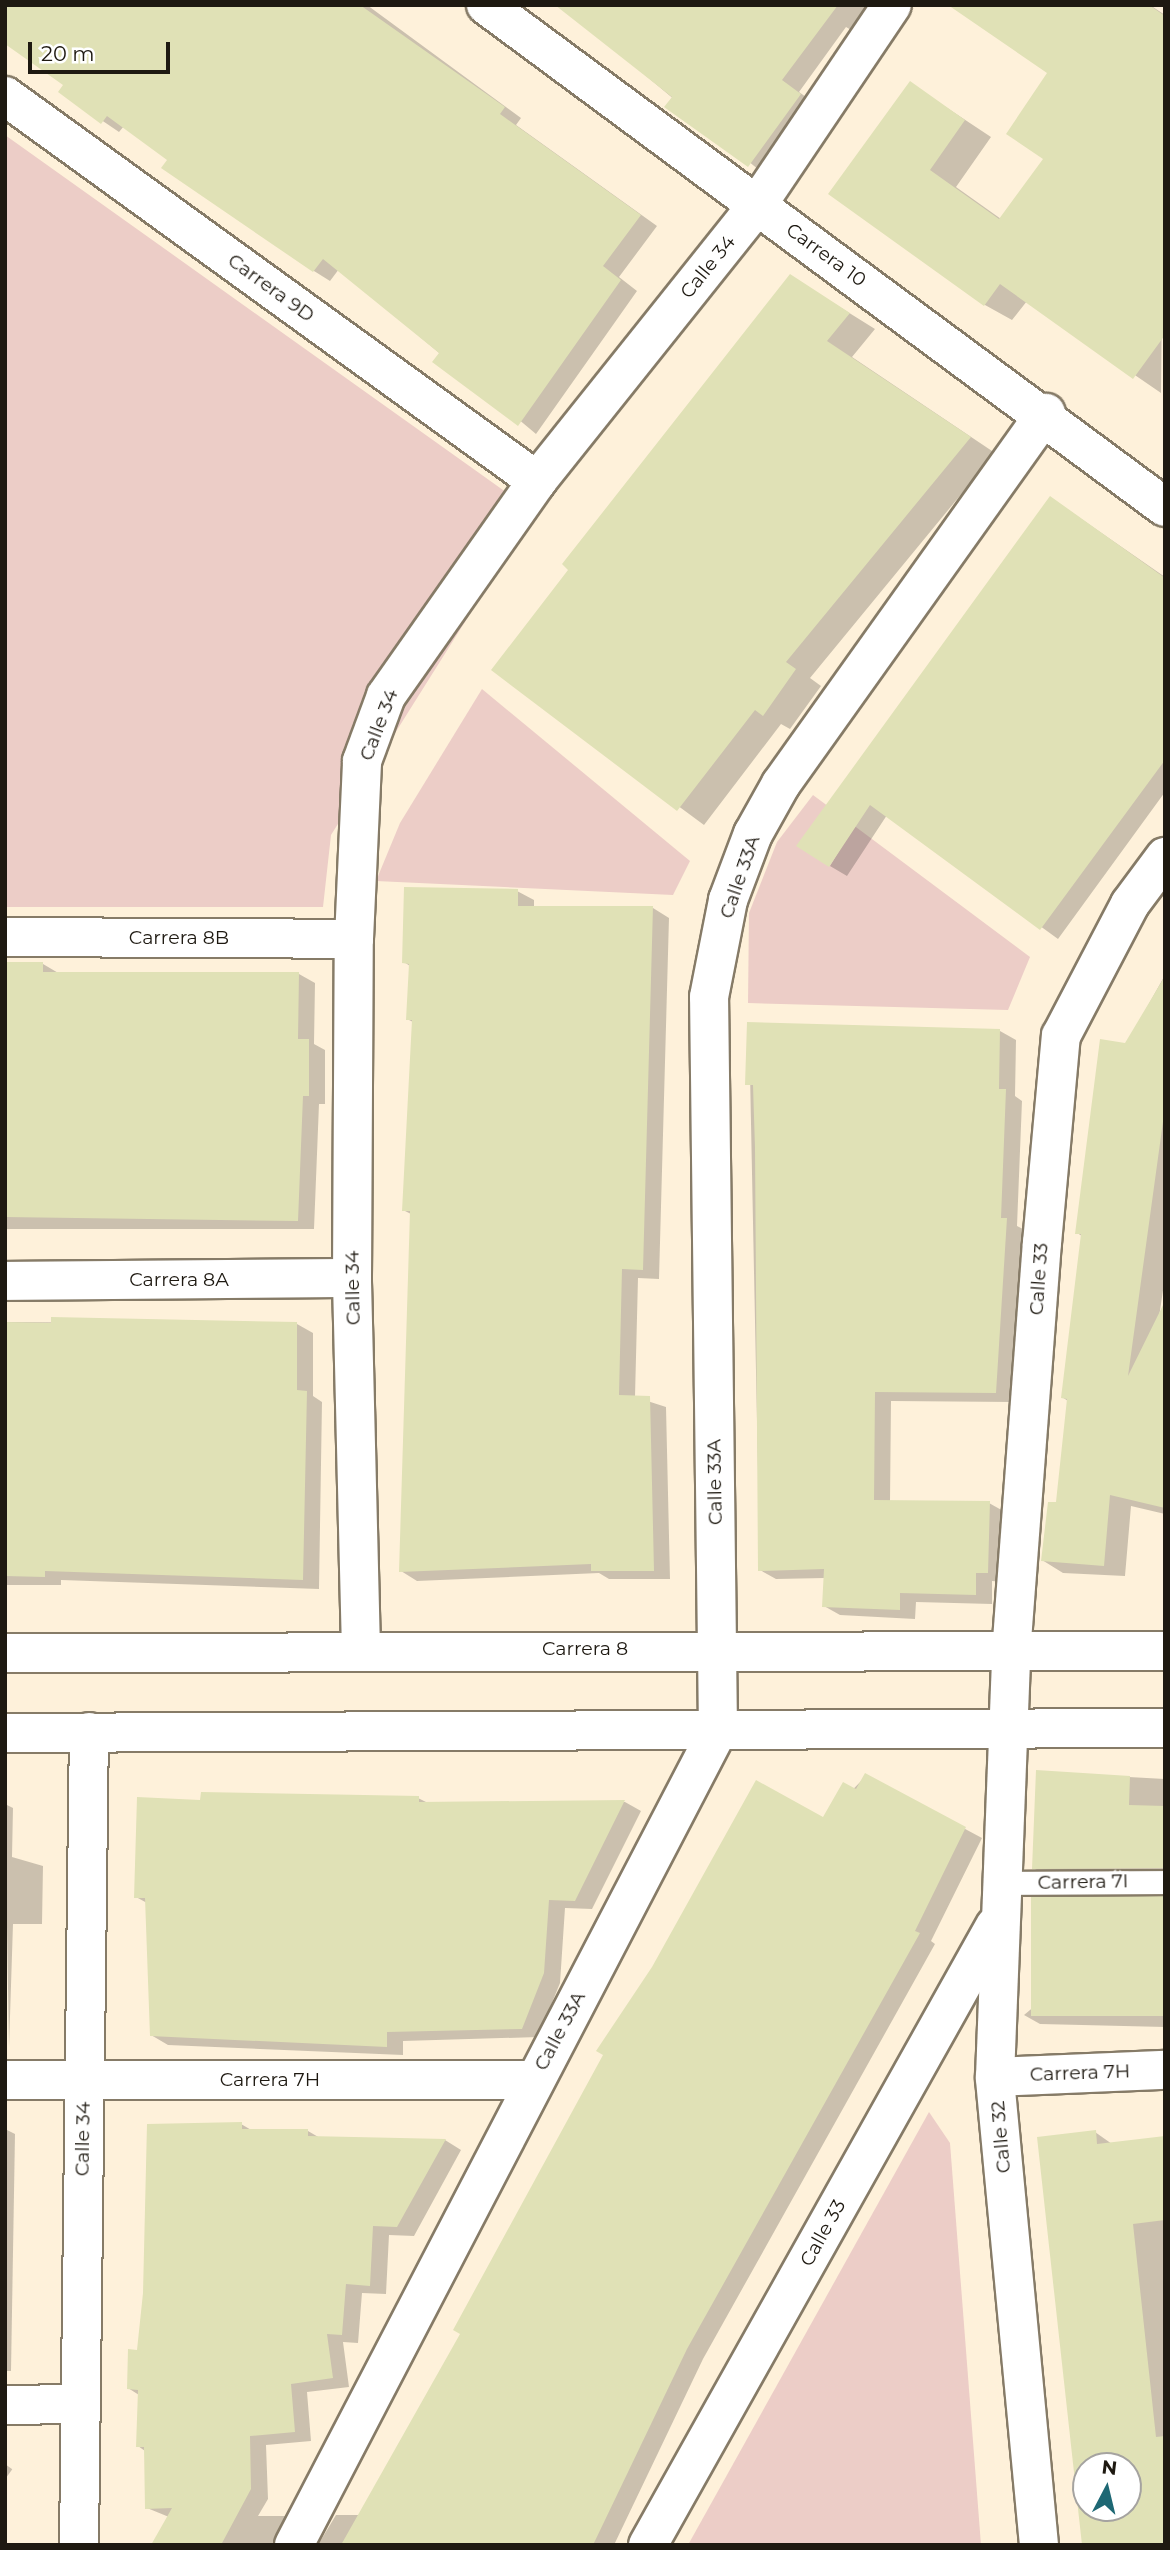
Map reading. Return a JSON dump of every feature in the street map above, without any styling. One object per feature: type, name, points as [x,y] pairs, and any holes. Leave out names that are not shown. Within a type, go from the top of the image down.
[{"type":"street","name":"Carrera 10","points":[[486,5],[1046,414],[1165,507]]},
{"type":"street","name":"Calle 34","points":[[361,1650],[352,1278],[354,939],[362,761],[386,696],[537,481],[757,205],[892,5]]},
{"type":"street","name":"Carrera 9D","points":[[5,96],[537,481]]},
{"type":"street","name":"Calle 33A","points":[[293,2545],[718,1730],[709,997],[728,900],[781,784],[1046,414]]},
{"type":"street","name":"Calle 33","points":[[1009,1728],[1011,1654],[1061,1036],[1130,904],[1165,857]]},
{"type":"street","name":"Carrera 8B","points":[[5,937],[354,939]]},
{"type":"street","name":"Carrera 8A","points":[[5,1281],[352,1278]]},
{"type":"street","name":"Carrera 8","points":[[5,1653],[716,1648],[1011,1654],[1165,1651]]},
{"type":"street","name":"Calle 32","points":[[1009,1728],[998,1922],[995,2077],[1039,2545]]},
{"type":"street","points":[[5,1733],[1165,1728]]},
{"type":"street","name":"Calle 34","points":[[79,2545],[77,2404],[85,2080],[89,1732]]},
{"type":"street","name":"Calle 33","points":[[648,2545],[998,1922]]},
{"type":"street","name":"Carrera 7H","points":[[995,2077],[1165,2070]]},
{"type":"street","name":"Carrera 7H","points":[[5,2080],[534,2080]]},
{"type":"street","points":[[5,2405],[77,2404]]},
{"type":"lane","name":"Carrera 7I","points":[[1000,1883],[1165,1882]]},
{"type":"shaded area","points":[[5,135],[534,512],[331,835],[323,907],[5,907]]},
{"type":"shaded area","points":[[482,689],[690,861],[673,895],[376,881],[400,823]]},
{"type":"shaded area","points":[[813,795],[1030,957],[1008,1010],[748,1003],[749,913],[777,842]]},
{"type":"shaded area","points":[[929,2112],[950,2143],[981,2545],[688,2545]]},
{"type":"building","points":[[5,5],[360,5],[505,107],[500,114],[641,215],[603,266],[621,280],[518,426],[432,362],[439,353],[323,259],[313,272],[161,168],[167,160],[107,116],[101,124],[58,92],[63,85],[5,44]]},
{"type":"building","points":[[555,5],[838,5],[782,80],[801,94],[748,167],[664,107],[672,97]]},
{"type":"building","points":[[948,5],[1149,5],[1165,16],[1165,335],[1133,379],[1000,284],[984,306],[828,194],[910,81],[965,120],[930,170],[999,219],[1043,159],[1006,134],[1047,73]]},
{"type":"building","points":[[790,274],[850,313],[827,341],[971,437],[786,662],[796,669],[763,716],[755,710],[677,811],[491,670],[568,570],[562,564]]},
{"type":"building","points":[[1050,496],[1165,578],[1165,760],[1040,930],[870,805],[829,867],[796,846]]},
{"type":"building","points":[[404,887],[518,889],[518,906],[653,906],[643,1270],[622,1269],[619,1395],[650,1396],[654,1571],[591,1571],[591,1564],[399,1572],[410,1211],[402,1211],[412,1020],[406,1020],[409,964],[402,963]]},
{"type":"building","points":[[5,962],[43,962],[43,972],[299,972],[298,1039],[309,1039],[309,1096],[303,1096],[298,1221],[5,1217]]},
{"type":"building","points":[[1165,976],[1165,1107],[1128,1376],[1165,1301],[1165,1508],[1110,1495],[1104,1566],[1041,1561],[1048,1502],[1056,1502],[1067,1399],[1061,1398],[1081,1234],[1075,1234],[1100,1039],[1125,1043]]},
{"type":"building","points":[[747,1022],[1000,1029],[999,1089],[1006,1089],[1001,1218],[1007,1218],[996,1393],[875,1392],[874,1500],[990,1501],[988,1573],[976,1573],[976,1595],[900,1593],[900,1610],[822,1607],[824,1569],[758,1571],[755,1148],[753,1085],[745,1085]]},
{"type":"building","points":[[51,1317],[297,1322],[297,1390],[307,1391],[303,1580],[45,1571],[45,1577],[5,1576],[5,1322],[51,1323]]},
{"type":"building","points":[[1036,1770],[1130,1776],[1129,1805],[1165,1806],[1165,1868],[1032,1869]]},
{"type":"building","points":[[865,1773],[966,1827],[915,1931],[920,1933],[687,2349],[593,2545],[341,2545],[460,2334],[453,2330],[603,2055],[596,2051],[652,1967],[756,1780],[823,1817],[843,1782],[856,1789]]},
{"type":"building","points":[[201,1792],[419,1796],[419,1802],[625,1800],[575,1901],[549,1900],[544,1973],[522,2029],[387,2032],[387,2047],[150,2036],[145,1898],[134,1898],[137,1797],[200,1800]]},
{"type":"building","points":[[1031,1896],[1165,1896],[1165,2016],[1031,2016]]},
{"type":"building","points":[[242,2122],[242,2129],[308,2129],[308,2136],[446,2139],[397,2227],[373,2226],[370,2286],[346,2284],[342,2335],[327,2334],[333,2378],[291,2384],[295,2432],[250,2436],[251,2489],[221,2545],[151,2545],[172,2508],[145,2509],[144,2447],[136,2447],[138,2390],[127,2389],[128,2349],[137,2350],[143,2293],[147,2124]]},
{"type":"building","points":[[1096,2130],[1097,2144],[1165,2136],[1165,2220],[1133,2224],[1156,2437],[1165,2436],[1165,2545],[1082,2545],[1079,2522],[1142,2522],[1142,2452],[1072,2452],[1072,2454],[1037,2137]]}]
